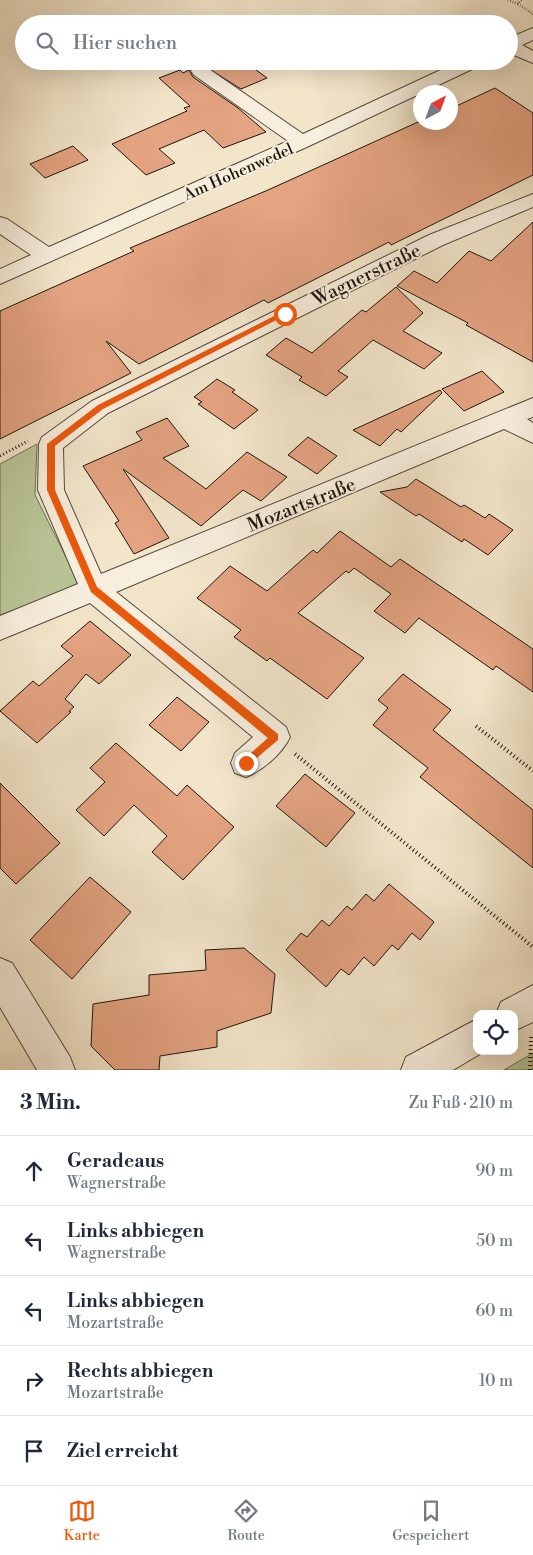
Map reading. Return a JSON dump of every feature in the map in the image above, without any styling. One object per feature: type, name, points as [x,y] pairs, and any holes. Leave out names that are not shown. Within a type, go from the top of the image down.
[{"type":"street","points":[[518,41],[533,33]]},
{"type":"street","points":[[518,50],[533,58]]},
{"type":"street","name":"Am Hohenwedel","points":[[0,277],[302,142],[456,70]]},
{"type":"street","points":[[200,71],[302,142]]},
{"type":"street","name":"Wagnerstraße","points":[[94,590],[51,490],[51,444],[109,403],[436,240],[533,200]]},
{"type":"street","name":"Mozartstraße","points":[[0,628],[508,419],[533,407]]},
{"type":"street","points":[[508,419],[533,434]]},
{"type":"street","points":[[94,590],[275,737],[246,763]]},
{"type":"street","points":[[0,975],[57,1070]]},
{"type":"street","points":[[518,1011],[533,1002]]},
{"type":"street","points":[[419,1070],[473,1038]]},
{"type":"lane","points":[[0,224],[48,256]]},
{"type":"path","points":[[508,0],[533,14]]},
{"type":"path","points":[[518,4],[521,0]]},
{"type":"path","points":[[476,726],[533,771]]},
{"type":"path","points":[[275,737],[533,947]]},
{"type":"green space","points":[[37,444],[35,495],[80,585],[0,615],[0,464]]},
{"type":"green space","points":[[533,1053],[533,1070],[504,1070]]},
{"type":"building","points":[[180,70],[183,73],[189,70],[193,77],[238,108],[266,132],[223,148],[204,130],[159,149],[175,163],[146,175],[112,144],[187,111],[184,108],[190,106],[159,78]]},
{"type":"building","points":[[211,70],[256,70],[267,78],[241,89]]},
{"type":"building","points":[[495,88],[533,113],[533,175],[391,245],[389,242],[268,303],[264,300],[139,364],[106,341],[131,373],[0,439],[0,311],[134,251],[130,248],[268,190],[413,124],[413,130],[458,130],[458,105]]},
{"type":"building","points":[[73,146],[88,160],[45,178],[30,164]]},
{"type":"building","points":[[533,222],[533,362],[466,325],[468,323],[397,286],[414,271],[437,283],[469,251],[491,261]]},
{"type":"building","points":[[396,287],[423,313],[403,331],[442,353],[424,369],[373,340],[338,371],[348,377],[326,396],[299,380],[302,377],[266,355],[286,338],[312,353],[362,310],[366,312]]},
{"type":"building","points":[[482,371],[504,392],[464,411],[442,389]]},
{"type":"building","points":[[217,379],[235,390],[232,392],[258,410],[234,429],[198,404],[202,402],[194,397]]},
{"type":"building","points":[[440,390],[442,393],[401,432],[397,429],[380,446],[353,430]]},
{"type":"building","points":[[167,418],[189,446],[163,458],[206,489],[247,452],[287,477],[261,501],[243,490],[201,526],[123,469],[169,538],[134,554],[115,523],[119,521],[83,466],[142,440],[136,432]]},
{"type":"building","points":[[308,437],[337,456],[317,474],[288,455]]},
{"type":"building","points":[[416,479],[461,507],[464,505],[485,518],[489,514],[513,530],[488,555],[464,539],[462,542],[419,514],[416,516],[380,492],[407,487]]},
{"type":"building","points":[[340,531],[391,567],[400,559],[533,649],[533,692],[496,666],[493,670],[419,618],[405,633],[374,611],[391,594],[354,568],[349,573],[346,571],[298,613],[364,658],[327,699],[270,658],[267,661],[234,637],[241,630],[197,598],[230,566],[267,591],[313,550],[317,553]]},
{"type":"building","points":[[90,621],[131,655],[99,684],[86,674],[65,699],[74,707],[69,711],[71,712],[37,743],[0,711],[33,681],[39,686],[73,656],[61,646]]},
{"type":"building","points":[[403,674],[451,710],[433,730],[533,810],[533,868],[420,777],[428,768],[373,725],[388,708],[378,700]]},
{"type":"building","points":[[177,697],[209,722],[181,751],[149,725]]},
{"type":"building","points":[[116,743],[177,796],[187,785],[234,827],[183,880],[152,852],[167,836],[134,805],[104,836],[76,810],[105,782],[90,768]]},
{"type":"building","points":[[305,774],[355,813],[326,847],[276,806]]},
{"type":"building","points":[[0,783],[60,843],[16,884],[0,868]]},
{"type":"building","points":[[90,877],[131,912],[72,979],[30,940]]},
{"type":"building","points":[[389,884],[434,922],[420,940],[412,933],[398,950],[392,945],[374,966],[364,957],[349,975],[341,969],[326,987],[286,950],[301,933],[307,937],[322,920],[329,926],[347,906],[352,910],[366,894],[374,901]]},
{"type":"building","points":[[244,948],[275,974],[271,1013],[217,1031],[217,1047],[160,1056],[159,1070],[115,1070],[91,1046],[93,1004],[149,995],[149,975],[206,970],[205,950]]},
{"type":"route","points":[[246,763],[275,737],[94,590],[51,490],[51,444],[100,407],[285,314]]}]
